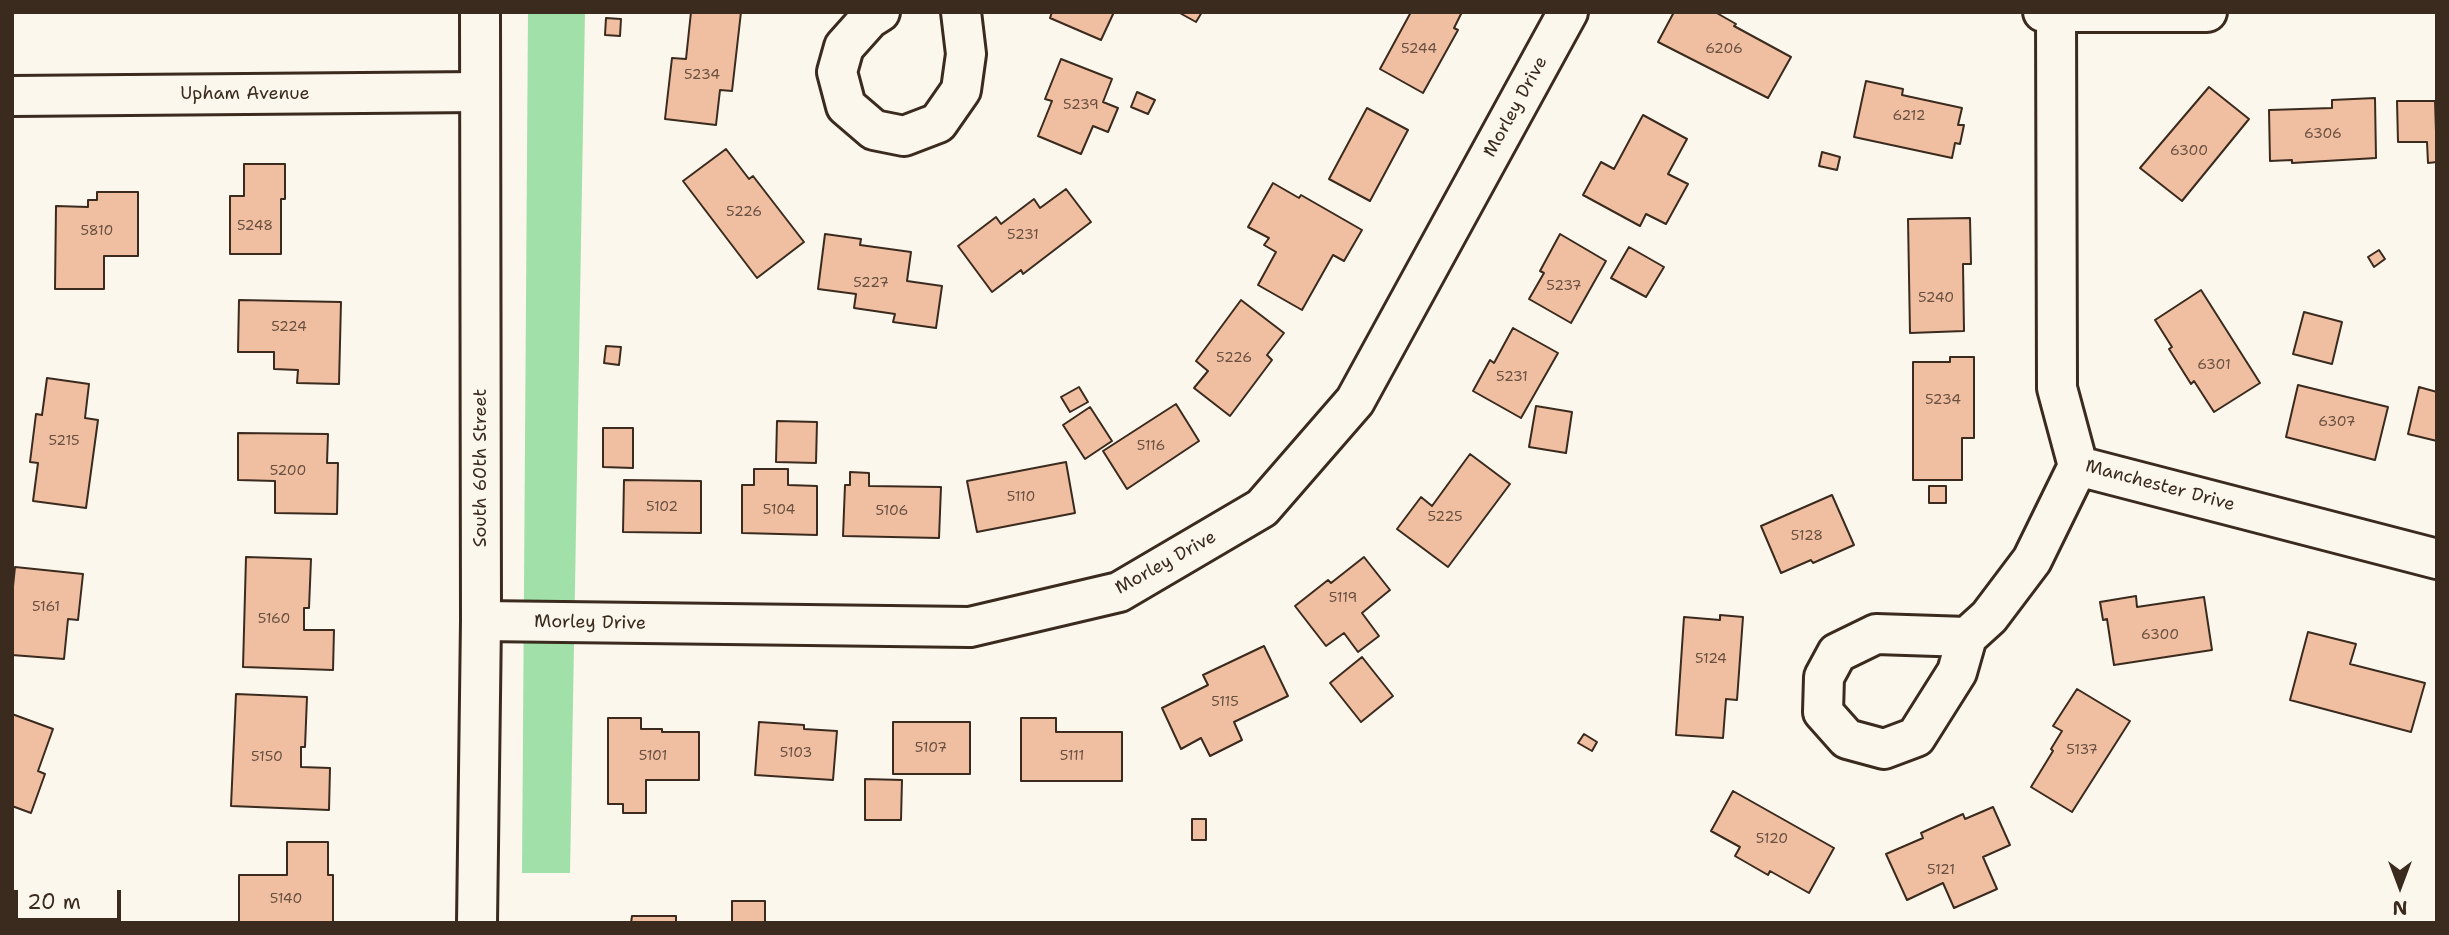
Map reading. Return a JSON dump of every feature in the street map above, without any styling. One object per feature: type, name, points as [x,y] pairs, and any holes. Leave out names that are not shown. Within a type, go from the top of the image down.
[{"type":"street","name":"South 60th Street","points":[[477,923],[481,621],[480,12]]},
{"type":"street","points":[[880,12],[869,19],[844,47],[837,72],[846,106],[874,131],[904,136],[938,123],[961,90],[966,54],[961,12]]},
{"type":"street","name":"Morley Drive","points":[[481,621],[970,627],[1119,592],[1262,509],[1354,401],[1568,12]]},
{"type":"street","points":[[2049,13],[2207,12]]},
{"type":"street","name":"Manchester Drive","points":[[2049,13],[2057,388],[2078,466],[2437,559]]},
{"type":"street","name":"Upham Avenue","points":[[12,96],[479,92]]},
{"type":"street","points":[[1968,637],[1989,617],[2032,560],[2078,466]]},
{"type":"green space","points":[[528,12],[585,12],[570,873],[522,873]]},
{"type":"building","points":[[691,12],[741,12],[732,91],[720,90],[716,125],[665,119],[672,58],[686,59]]},
{"type":"building","points":[[1052,12],[1114,12],[1101,40],[1050,18]]},
{"type":"building","points":[[1178,12],[1202,12],[1196,22]]},
{"type":"building","points":[[1411,12],[1462,12],[1454,28],[1458,30],[1423,93],[1380,69]]},
{"type":"building","points":[[1674,12],[1715,12],[1736,24],[1734,26],[1791,57],[1768,98],[1658,42]]},
{"type":"building","points":[[606,18],[621,19],[620,36],[605,35]]},
{"type":"building","points":[[1061,59],[1112,79],[1103,102],[1118,108],[1108,132],[1093,126],[1081,154],[1038,136],[1052,101],[1045,99]]},
{"type":"building","points":[[1866,81],[1903,89],[1902,95],[1962,108],[1958,125],[1964,125],[1960,144],[1955,143],[1952,158],[1854,137]]},
{"type":"building","points":[[2209,87],[2249,119],[2182,201],[2140,168]]},
{"type":"building","points":[[1137,92],[1155,100],[1148,114],[1131,107]]},
{"type":"building","points":[[2375,98],[2376,158],[2292,163],[2292,160],[2270,161],[2269,110],[2332,108],[2332,100]]},
{"type":"building","points":[[2397,101],[2435,101],[2437,162],[2428,163],[2427,142],[2398,142]]},
{"type":"building","points":[[1367,108],[1408,130],[1370,201],[1329,179]]},
{"type":"building","points":[[1643,115],[1687,139],[1668,174],[1688,184],[1666,224],[1646,214],[1640,226],[1583,195],[1601,162],[1614,169]]},
{"type":"building","points":[[726,149],[749,179],[753,176],[804,242],[757,278],[683,181]]},
{"type":"building","points":[[1822,152],[1840,157],[1837,170],[1819,166]]},
{"type":"building","points":[[244,164],[285,164],[285,199],[281,199],[281,254],[230,254],[230,196],[244,196]]},
{"type":"building","points":[[1273,183],[1299,198],[1301,195],[1362,230],[1344,261],[1333,255],[1302,310],[1258,285],[1276,252],[1264,245],[1269,238],[1248,227]]},
{"type":"building","points":[[1066,189],[1091,222],[1023,274],[1021,270],[992,292],[958,246],[996,217],[1001,224],[1034,199],[1040,208]]},
{"type":"building","points":[[97,192],[138,192],[138,256],[104,256],[104,289],[55,289],[56,206],[88,207],[88,200],[97,200]]},
{"type":"building","points":[[1970,218],[1971,264],[1963,264],[1964,331],[1910,333],[1908,219]]},
{"type":"building","points":[[825,234],[861,239],[860,245],[911,252],[907,281],[942,286],[936,328],[893,322],[895,314],[854,308],[856,294],[818,289]]},
{"type":"building","points":[[1560,234],[1606,261],[1571,323],[1529,299],[1544,273],[1540,271]]},
{"type":"building","points":[[1629,247],[1664,267],[1646,297],[1611,278]]},
{"type":"building","points":[[2379,250],[2385,259],[2374,267],[2368,257]]},
{"type":"building","points":[[2201,290],[2260,383],[2214,412],[2194,381],[2191,384],[2155,320]]},
{"type":"building","points":[[239,300],[341,302],[339,384],[297,383],[298,370],[274,369],[274,352],[238,352]]},
{"type":"building","points":[[1241,300],[1284,333],[1267,355],[1272,360],[1230,416],[1194,388],[1208,371],[1196,361]]},
{"type":"building","points":[[2304,312],[2342,322],[2332,364],[2293,354]]},
{"type":"building","points":[[1513,328],[1558,353],[1521,418],[1473,391],[1490,360],[1494,363]]},
{"type":"building","points":[[606,346],[621,347],[619,365],[604,363]]},
{"type":"building","points":[[1950,357],[1974,357],[1974,438],[1962,438],[1962,480],[1913,480],[1913,362],[1950,362]]},
{"type":"building","points":[[47,378],[89,384],[85,418],[98,420],[86,508],[33,501],[38,463],[30,462],[36,414],[42,415]]},
{"type":"building","points":[[2298,385],[2388,407],[2375,460],[2286,437]]},
{"type":"building","points":[[1079,387],[1088,402],[1070,412],[1061,397]]},
{"type":"building","points":[[2419,387],[2437,392],[2437,441],[2408,434]]},
{"type":"building","points":[[1176,404],[1199,441],[1127,489],[1103,451]]},
{"type":"building","points":[[1536,406],[1572,412],[1566,453],[1529,447]]},
{"type":"building","points":[[1090,407],[1112,441],[1085,459],[1063,425]]},
{"type":"building","points":[[777,421],[817,422],[816,463],[776,462]]},
{"type":"building","points":[[603,428],[633,428],[633,468],[603,467]]},
{"type":"building","points":[[238,433],[328,434],[327,463],[338,463],[337,514],[275,513],[275,481],[238,480]]},
{"type":"building","points":[[1470,454],[1510,484],[1448,567],[1397,529],[1421,497],[1432,506]]},
{"type":"building","points":[[1066,462],[1075,513],[977,532],[967,481]]},
{"type":"building","points":[[754,469],[788,469],[788,485],[817,486],[817,535],[742,533],[742,485],[754,485]]},
{"type":"building","points":[[850,472],[869,473],[869,486],[941,487],[939,538],[843,536],[845,485],[850,485]]},
{"type":"building","points":[[624,480],[701,481],[701,533],[623,532]]},
{"type":"building","points":[[1929,486],[1946,486],[1946,503],[1929,503]]},
{"type":"building","points":[[1832,495],[1854,545],[1813,563],[1811,560],[1781,573],[1761,526]]},
{"type":"building","points":[[246,557],[311,559],[309,608],[304,608],[304,630],[334,630],[333,670],[243,667]]},
{"type":"building","points":[[1364,557],[1390,590],[1362,613],[1379,636],[1358,652],[1344,633],[1326,646],[1295,606]]},
{"type":"building","points":[[15,567],[83,574],[78,620],[68,619],[64,659],[12,655]]},
{"type":"building","points":[[2136,596],[2137,607],[2204,597],[2212,650],[2114,665],[2107,619],[2103,620],[2100,602]]},
{"type":"building","points":[[1720,615],[1743,617],[1737,700],[1726,699],[1723,738],[1676,735],[1684,617],[1720,620]]},
{"type":"building","points":[[2308,632],[2356,644],[2350,664],[2425,683],[2411,732],[2290,700]]},
{"type":"building","points":[[1264,646],[1288,696],[1234,722],[1242,740],[1210,756],[1201,738],[1181,749],[1162,708],[1208,685],[1203,675]]},
{"type":"building","points":[[1362,657],[1393,696],[1361,722],[1330,683]]},
{"type":"building","points":[[2077,689],[2130,721],[2072,812],[2031,787],[2062,731],[2053,726]]},
{"type":"building","points":[[236,694],[307,697],[305,747],[301,747],[301,767],[330,768],[329,810],[231,806]]},
{"type":"building","points":[[12,714],[53,729],[38,771],[45,774],[31,813],[12,806]]},
{"type":"building","points":[[608,718],[641,718],[641,729],[699,732],[699,780],[646,780],[646,813],[623,813],[623,804],[608,804]]},
{"type":"building","points":[[1021,718],[1056,718],[1056,732],[1122,732],[1122,781],[1021,781]]},
{"type":"building","points":[[759,722],[804,725],[804,729],[837,731],[833,780],[755,775]]},
{"type":"building","points":[[893,722],[970,722],[970,774],[893,774]]},
{"type":"building","points":[[1584,734],[1597,742],[1592,751],[1578,743]]},
{"type":"building","points":[[865,779],[902,780],[901,820],[865,820]]},
{"type":"building","points":[[1733,791],[1834,848],[1809,893],[1770,871],[1768,875],[1735,856],[1740,847],[1711,831]]},
{"type":"building","points":[[1993,807],[2010,845],[1983,857],[1997,889],[1954,908],[1943,883],[1907,900],[1886,854],[1923,838],[1921,833],[1963,814],[1965,819]]},
{"type":"building","points":[[1192,819],[1206,819],[1206,840],[1192,840]]},
{"type":"building","points":[[287,842],[328,842],[328,875],[333,875],[333,923],[239,923],[239,875],[287,875]]},
{"type":"building","points":[[732,901],[765,901],[765,923],[732,923]]},
{"type":"building","points":[[632,916],[676,916],[676,923],[631,923]]}]
